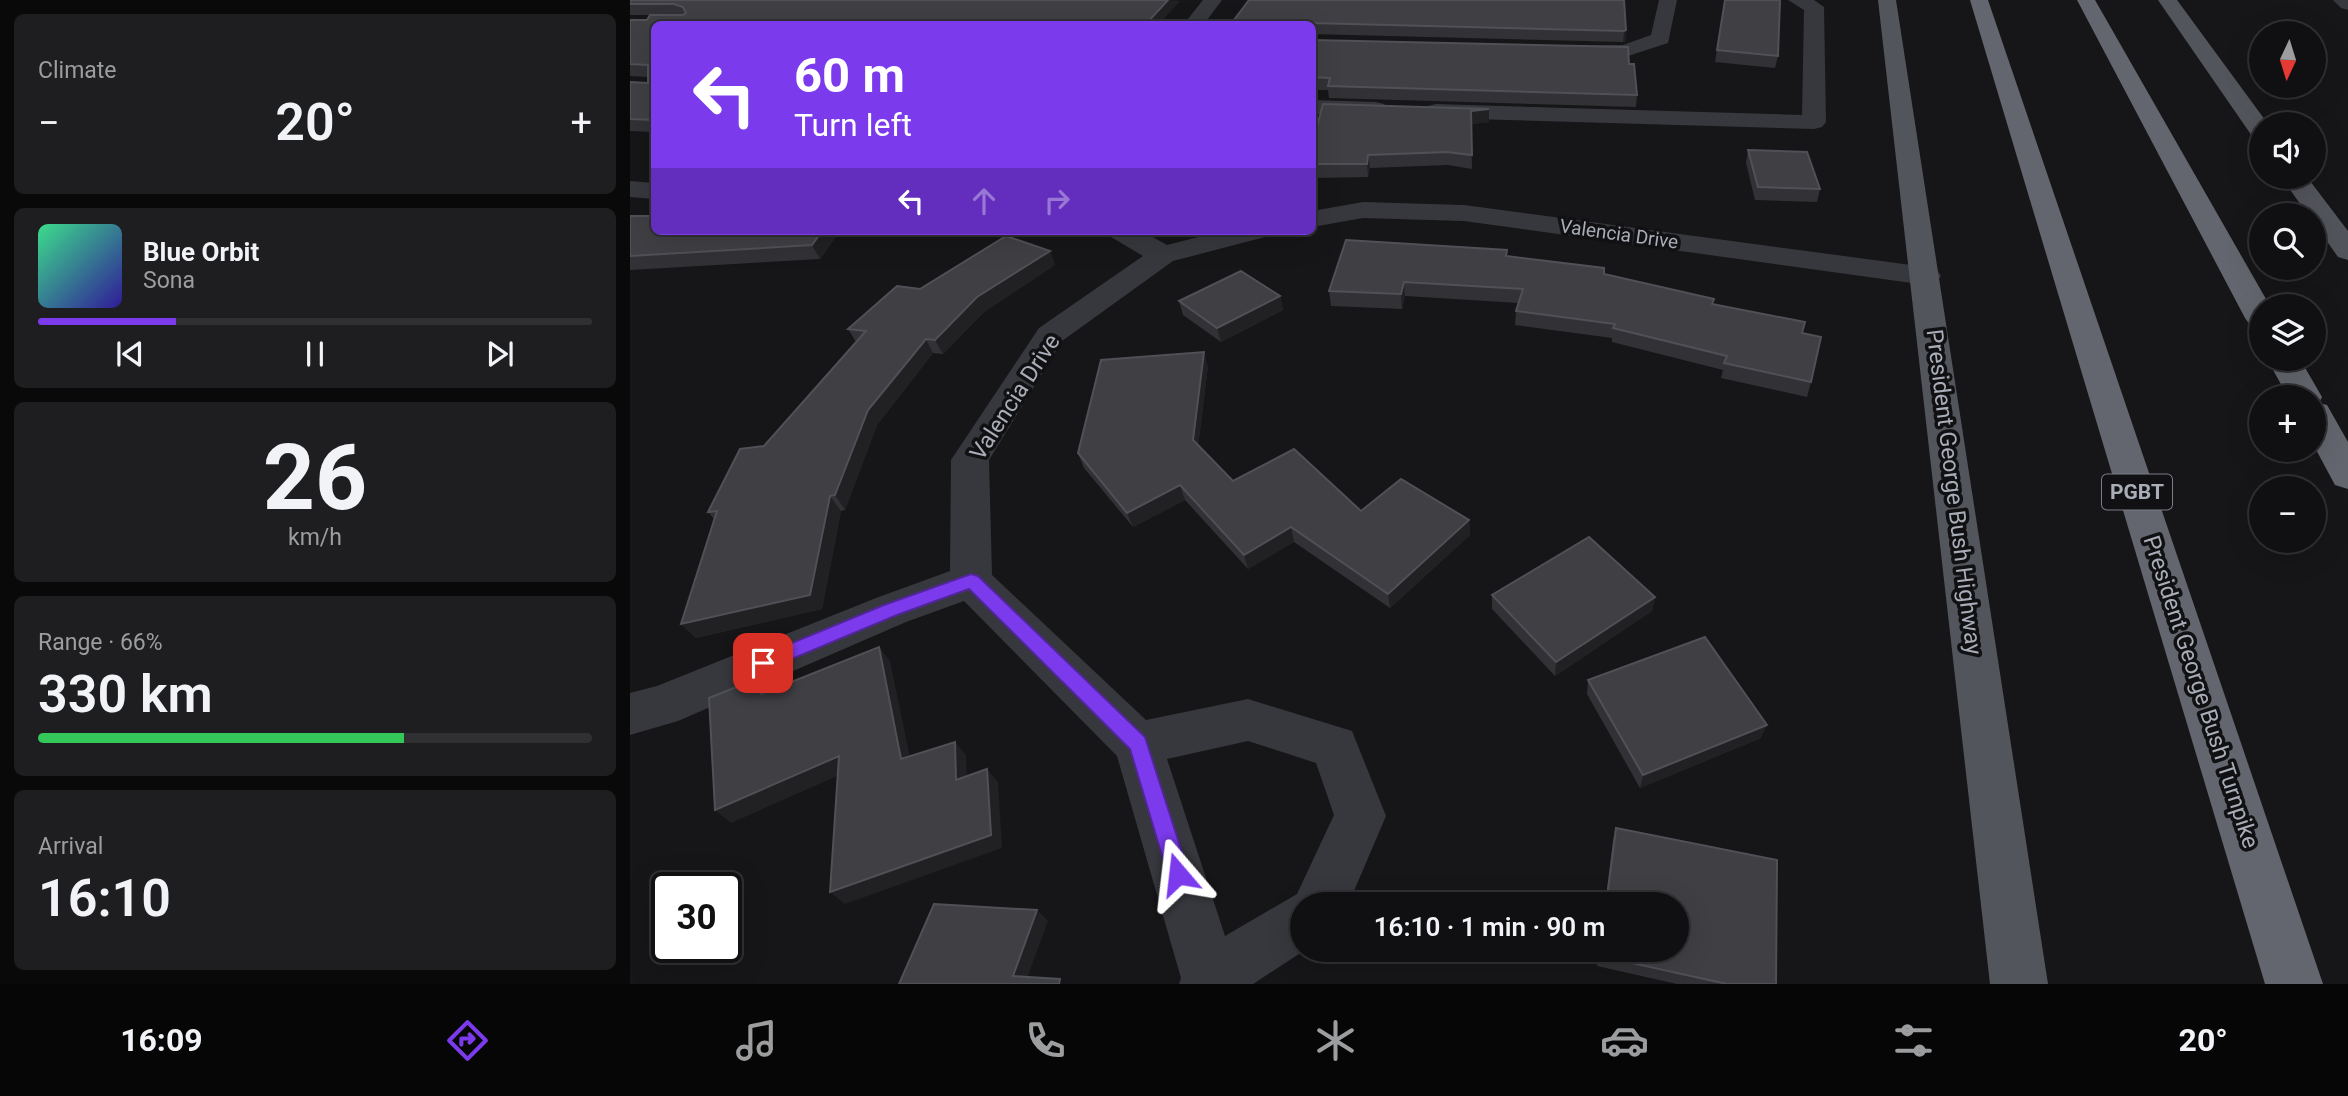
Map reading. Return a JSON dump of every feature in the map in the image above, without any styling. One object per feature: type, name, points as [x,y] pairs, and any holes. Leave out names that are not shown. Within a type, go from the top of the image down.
[{"type":"highway","name":"President George Bush Turnpike","points":[[1979,0],[2294,984]]},
{"type":"highway","points":[[2086,0],[2249,296]]},
{"type":"highway","points":[[2326,435],[2348,476]]},
{"type":"main road","name":"President George Bush Highway","points":[[1887,0],[2019,984]]},
{"type":"main road","points":[[2167,0],[2249,114]]},
{"type":"main road","points":[[2303,189],[2348,251]]},
{"type":"street","points":[[1196,21],[1213,0]]},
{"type":"street","points":[[1554,51],[1608,53],[1644,46],[1661,39],[1668,0]]},
{"type":"street","points":[[1316,107],[1814,122],[1814,7],[1797,0]]},
{"type":"street","points":[[2342,0],[2348,4]]},
{"type":"street","points":[[630,189],[651,191]]},
{"type":"street","name":"Valencia Drive","points":[[1316,218],[1363,210],[1464,213],[1926,276]]},
{"type":"street","points":[[1128,235],[1163,255]]},
{"type":"street","name":"Valencia Drive","points":[[971,581],[970,460],[1050,335],[1163,255],[1240,235]]},
{"type":"street","points":[[630,714],[661,706],[891,610],[971,581],[1138,744],[1209,981],[1290,928]]},
{"type":"street","points":[[1138,744],[1248,720],[1335,747],[1360,816],[1326,892]]},
{"type":"building","points":[[630,0],[1168,0],[1149,21],[651,21],[651,120],[630,119],[630,82],[648,83],[648,65],[630,64],[630,20],[647,20],[650,15],[686,13],[683,7],[674,4],[630,4]]},
{"type":"building","points":[[1249,0],[1624,0],[1626,30],[1316,23],[1316,21],[1233,21]]},
{"type":"building","points":[[1725,0],[1780,0],[1778,56],[1717,50]]},
{"type":"building","points":[[1316,40],[1628,47],[1629,64],[1634,64],[1637,95],[1328,86],[1330,78],[1316,77]]},
{"type":"building","points":[[1323,104],[1489,109],[1471,111],[1472,155],[1447,152],[1368,155],[1367,164],[1316,164],[1316,130]]},
{"type":"building","points":[[1748,150],[1807,152],[1820,189],[1758,187]]},
{"type":"building","points":[[630,216],[651,216],[651,235],[819,235],[812,245],[630,256]]},
{"type":"building","points":[[1006,236],[1050,251],[977,297],[935,340],[926,339],[868,410],[835,495],[830,496],[810,595],[681,624],[717,511],[708,512],[740,449],[764,446],[866,331],[848,329],[897,286],[920,289]]},
{"type":"building","points":[[1346,240],[1507,250],[1506,256],[1604,268],[1604,274],[1714,299],[1712,304],[1805,322],[1802,333],[1821,337],[1811,382],[1724,363],[1727,356],[1613,328],[1615,324],[1516,311],[1523,289],[1404,282],[1401,294],[1329,291]]},
{"type":"building","points":[[1241,271],[1280,296],[1217,328],[1179,301]]},
{"type":"building","points":[[1204,352],[1193,440],[1233,481],[1294,449],[1361,511],[1401,479],[1469,520],[1388,594],[1291,527],[1244,555],[1180,485],[1127,513],[1078,453],[1101,360]]},
{"type":"building","points":[[1589,537],[1655,597],[1556,662],[1492,595]]},
{"type":"building","points":[[1705,637],[1767,725],[1643,775],[1588,680]]},
{"type":"building","points":[[879,647],[901,759],[955,742],[956,780],[987,769],[991,835],[830,892],[839,756],[715,810],[709,698],[759,678],[761,694]]},
{"type":"building","points":[[1616,828],[1777,860],[1776,984],[1727,984],[1627,962],[1689,962],[1689,892],[1608,892]]},
{"type":"building","points":[[934,904],[1037,910],[1013,976],[1060,979],[1059,984],[899,984]]},
{"type":"route","points":[[763,663],[891,610],[971,581],[1138,744],[1178,874]]}]
